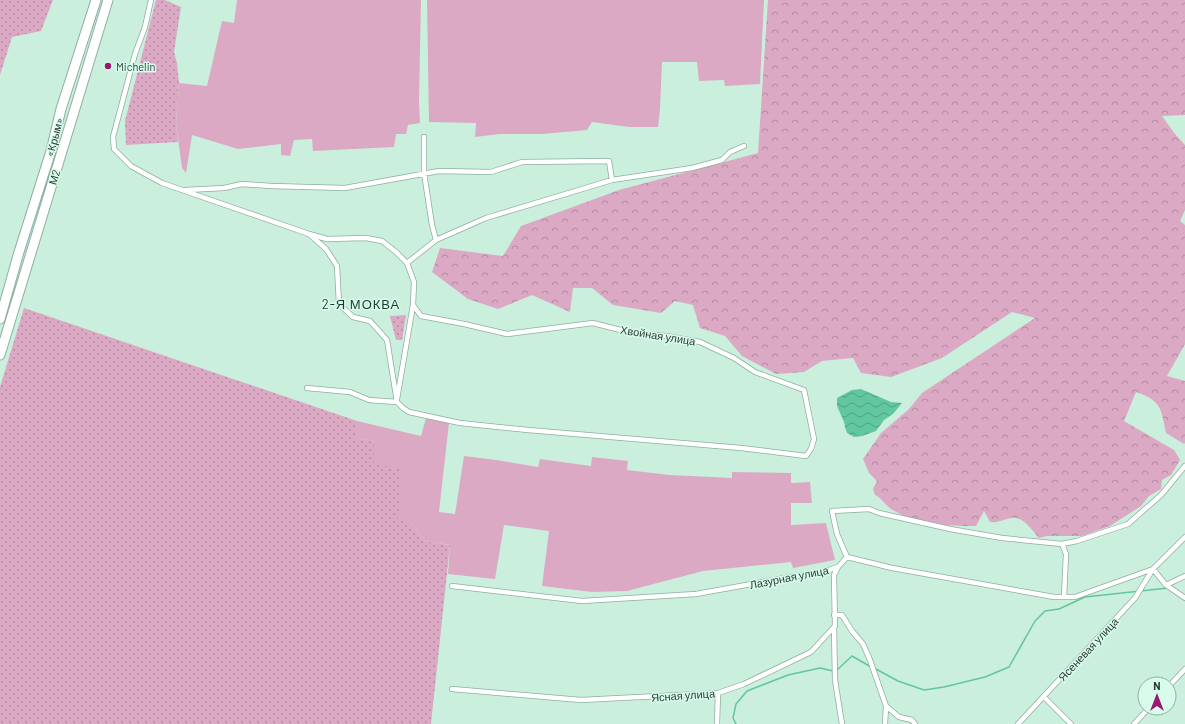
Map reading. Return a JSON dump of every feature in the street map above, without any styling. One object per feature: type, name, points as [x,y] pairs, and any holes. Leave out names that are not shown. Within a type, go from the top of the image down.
[{"type":"highway","name":"«Крым»","points":[[0,320],[19,252],[51,151],[61,109],[96,0]]},
{"type":"highway","name":"М2","points":[[0,355],[108,0]]},
{"type":"street","points":[[151,0],[113,137],[114,149],[131,166],[162,183],[327,240],[366,238],[382,241],[396,252],[407,263],[414,282],[413,305],[397,402]]},
{"type":"street","points":[[424,137],[424,173],[432,225],[436,240]]},
{"type":"street","points":[[407,263],[436,240],[486,218],[612,180],[692,168],[722,160],[730,152],[744,146]]},
{"type":"street","points":[[182,190],[224,188],[242,184],[345,188],[439,171],[491,172],[522,162],[609,161],[612,180]]},
{"type":"street","points":[[309,234],[326,249],[337,266],[338,304],[353,317],[370,321],[387,340],[397,402]]},
{"type":"street","name":"Хвойная улица","points":[[397,402],[409,412],[460,423],[741,448],[806,456],[811,449],[814,439],[804,390],[755,372],[734,358],[700,342],[666,336],[628,332],[593,323],[507,334],[421,316],[413,305]]},
{"type":"street","points":[[307,388],[350,392],[369,400],[397,402]]},
{"type":"street","points":[[1185,466],[1161,495],[1128,524],[1077,541],[1062,544],[1002,538],[950,529],[879,513],[869,509],[832,511],[837,534],[847,557],[871,564],[1054,597],[1075,597],[1153,569],[1185,537]]},
{"type":"street","points":[[1062,544],[1066,554],[1064,597]]},
{"type":"street","name":"Лазурная улица","points":[[452,586],[582,601],[696,594],[829,570],[838,567],[847,557]]},
{"type":"street","points":[[838,567],[834,575],[835,680],[842,724]]},
{"type":"street","points":[[1153,569],[1166,585],[1185,598]]},
{"type":"street","name":"Ясеневая улица","points":[[1018,724],[1135,598],[1153,569]]},
{"type":"street","points":[[1166,585],[1185,576]]},
{"type":"street","points":[[834,615],[842,615],[852,631],[863,644],[886,706],[885,724]]},
{"type":"street","name":"Ясная улица","points":[[452,689],[580,700],[718,693],[744,684],[811,652],[834,627]]},
{"type":"street","points":[[1177,678],[1185,669]]},
{"type":"street","points":[[717,724],[718,693]]},
{"type":"street","points":[[1044,697],[1071,724]]},
{"type":"street","points":[[886,706],[899,717],[912,720],[915,724]]},
{"type":"street","points":[[1134,724],[1142,716]]},
{"type":"green space","points":[[0,0],[53,0],[41,31],[12,37],[0,75]]},
{"type":"green space","points":[[156,0],[165,0],[181,7],[174,52],[177,63],[179,83],[176,123],[178,142],[126,145],[125,121]]},
{"type":"green space","points":[[237,0],[421,0],[420,123],[408,125],[406,134],[396,134],[394,147],[313,151],[312,139],[294,140],[290,156],[281,155],[281,144],[238,149],[192,135],[186,173],[182,168],[176,123],[179,83],[207,86],[222,21],[234,23]]},
{"type":"green space","points":[[427,0],[764,0],[760,84],[725,86],[724,80],[699,81],[697,62],[662,62],[658,127],[629,127],[592,122],[587,130],[542,134],[500,134],[475,137],[476,123],[429,122]]},
{"type":"green space","points":[[768,0],[1185,0],[1185,115],[1162,116],[1185,145],[1185,210],[1180,221],[1185,225],[1185,344],[1167,376],[1185,381],[1185,443],[1184,444],[1166,433],[1161,412],[1156,403],[1145,395],[1136,392],[1124,421],[1174,450],[1180,460],[1171,475],[1162,480],[1161,489],[1149,496],[1141,506],[1110,526],[1082,536],[1047,536],[1039,538],[1024,521],[1020,519],[1012,518],[990,522],[984,511],[976,526],[932,524],[911,518],[891,509],[875,495],[873,489],[877,481],[869,473],[863,459],[881,433],[909,409],[922,393],[1035,318],[1012,312],[942,358],[891,377],[861,373],[853,358],[822,361],[804,372],[776,374],[742,356],[725,336],[700,328],[693,305],[675,301],[661,313],[613,305],[592,288],[573,288],[570,312],[532,295],[498,309],[468,299],[432,272],[440,248],[503,256],[521,226],[619,190],[758,153]]},
{"type":"green space","points":[[24,308],[357,421],[357,438],[374,442],[401,470],[411,523],[425,541],[450,545],[431,724],[0,724],[0,387]]},
{"type":"green space","points":[[406,315],[402,340],[396,340],[390,316]]},
{"type":"green space","points":[[426,418],[449,423],[439,512],[455,514],[464,456],[538,467],[540,459],[591,466],[592,457],[628,461],[627,470],[670,475],[732,478],[732,472],[791,473],[791,483],[810,482],[812,503],[791,503],[791,525],[826,523],[835,560],[793,568],[791,562],[703,571],[627,591],[592,592],[542,586],[549,531],[504,525],[495,579],[448,574],[450,545],[425,541],[411,523],[398,520],[401,470],[374,463],[374,442],[357,438],[357,421],[421,436]]},
{"type":"water","points":[[861,389],[891,402],[902,403],[893,414],[884,420],[876,431],[854,437],[847,433],[837,406],[837,398],[852,390]]},
{"type":"waterway","points":[[874,668],[898,681],[924,690],[944,687],[985,677],[1009,667],[1035,621],[1045,611],[1059,609],[1085,597],[1168,588]]},
{"type":"waterway","points":[[837,670],[852,656],[871,667]]},
{"type":"waterway","points":[[736,724],[733,718],[736,704],[747,691],[788,675],[820,668],[833,671]]},
{"type":"place","name":"Michelin","points":[[108,66]]},
{"type":"district","name":"2-Я МОКВА","points":[[361,304]]}]
